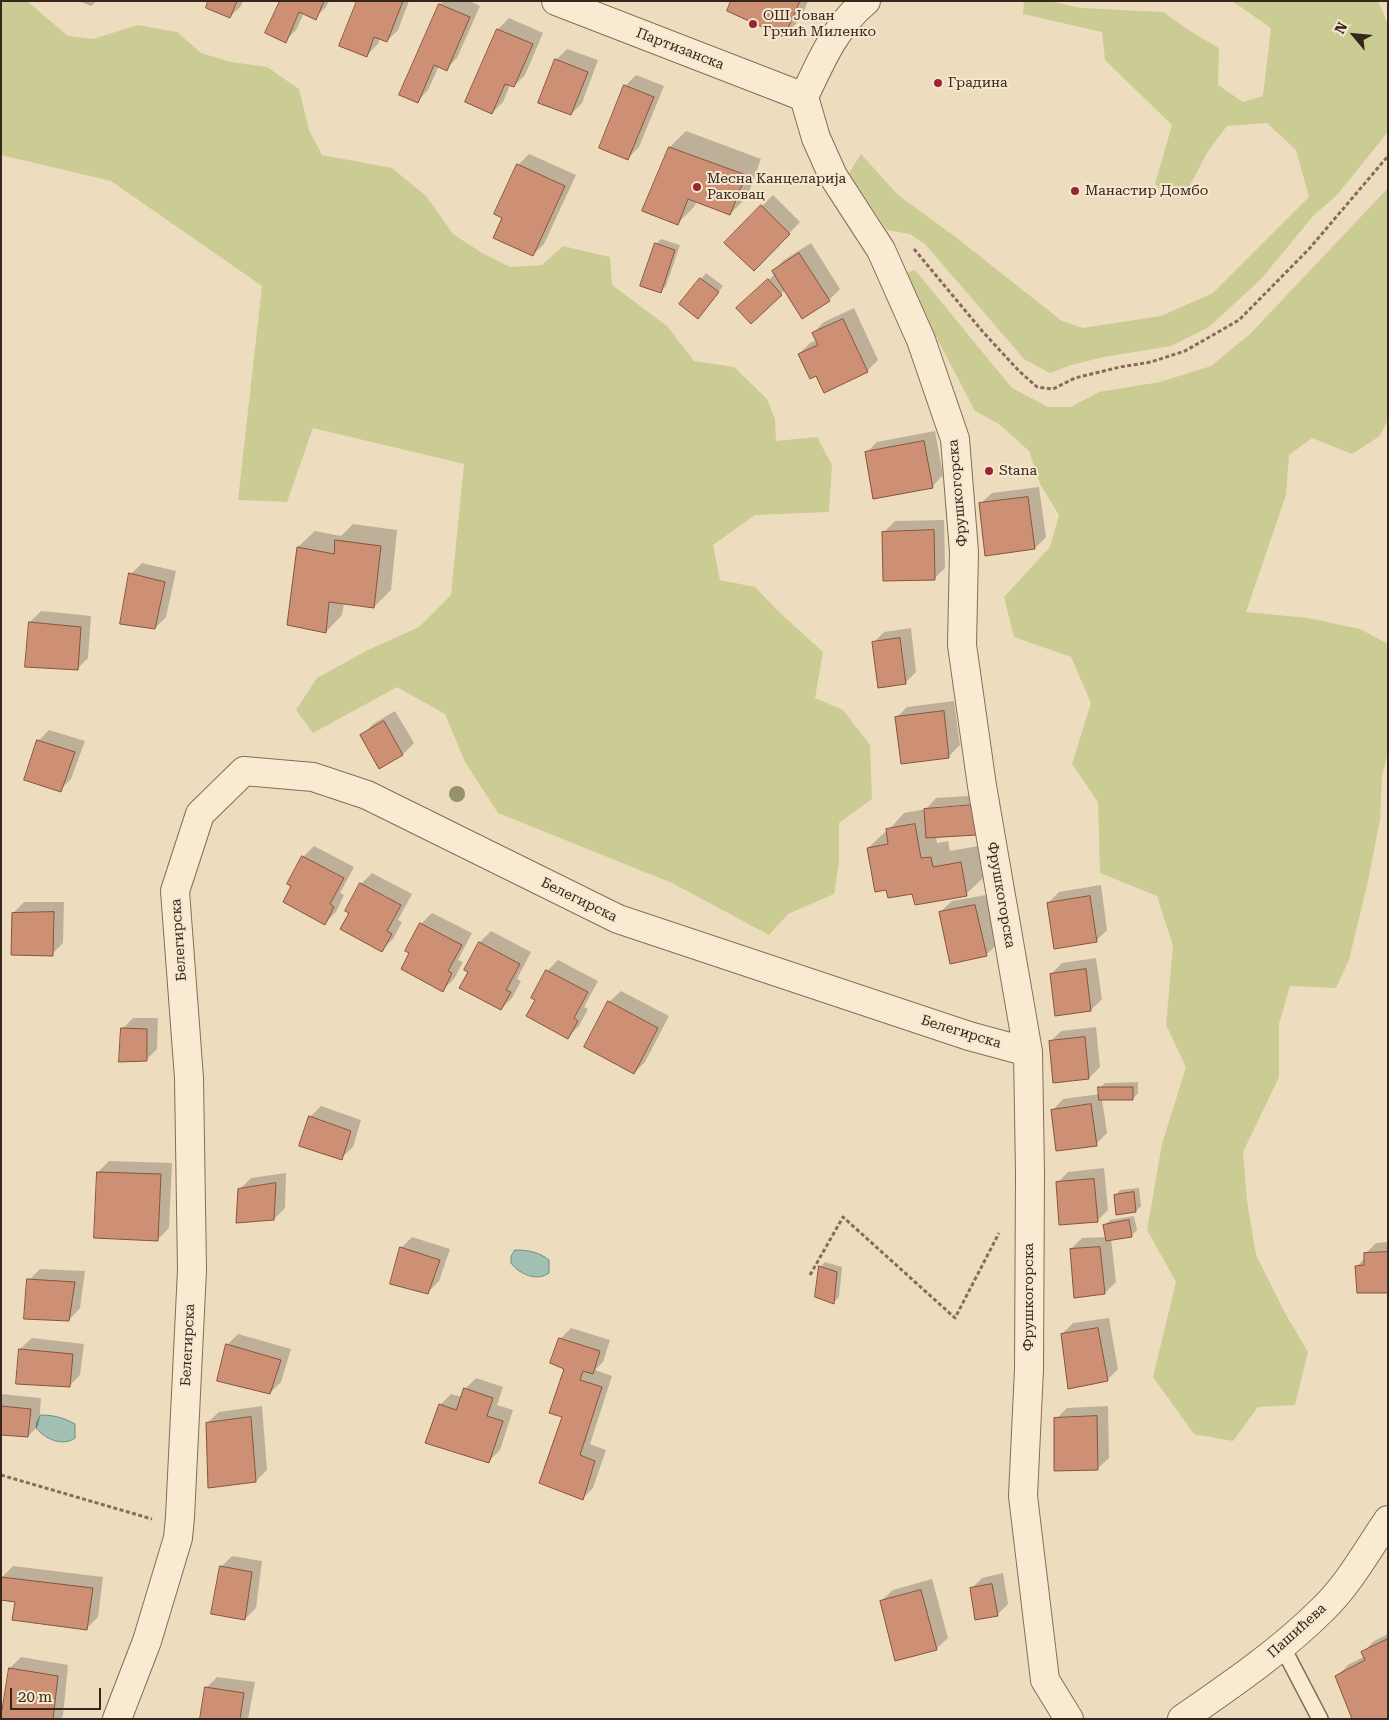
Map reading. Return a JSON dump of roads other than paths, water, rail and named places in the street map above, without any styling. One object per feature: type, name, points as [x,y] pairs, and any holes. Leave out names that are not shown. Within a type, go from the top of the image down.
[{"type":"street","name":"Партизанска","points":[[556,1],[804,97]]},
{"type":"street","points":[[804,97],[824,57],[846,20],[866,1]]},
{"type":"street","name":"Фрушкогорска","points":[[804,97],[816,138],[833,176],[881,250],[921,340],[955,439],[964,552],[962,645],[982,786],[1028,1052],[1030,1173],[1029,1369],[1023,1496],[1045,1680],[1069,1719]]},
{"type":"street","name":"Белегирска","points":[[117,1719],[147,1642],[178,1538],[179,1527],[192,1270],[189,1078],[175,891],[200,814],[244,771],[313,777],[367,795],[618,919],[969,1036],[1028,1052]]},
{"type":"street","name":"Пашићева","points":[[1182,1719],[1282,1646],[1324,1608],[1354,1571],[1388,1520]]},
{"type":"lane","points":[[1282,1646],[1320,1719]]},
{"type":"place","name":"ОШ Јован Грчић Миленко","points":[[753,24]]},
{"type":"place","name":"Градина","points":[[938,83]]},
{"type":"place","name":"Месна Канцеларија Раковац","points":[[697,187]]},
{"type":"place","name":"Манастир Домбо","points":[[1075,191]]},
{"type":"place","name":"Stana","points":[[989,471]]}]
